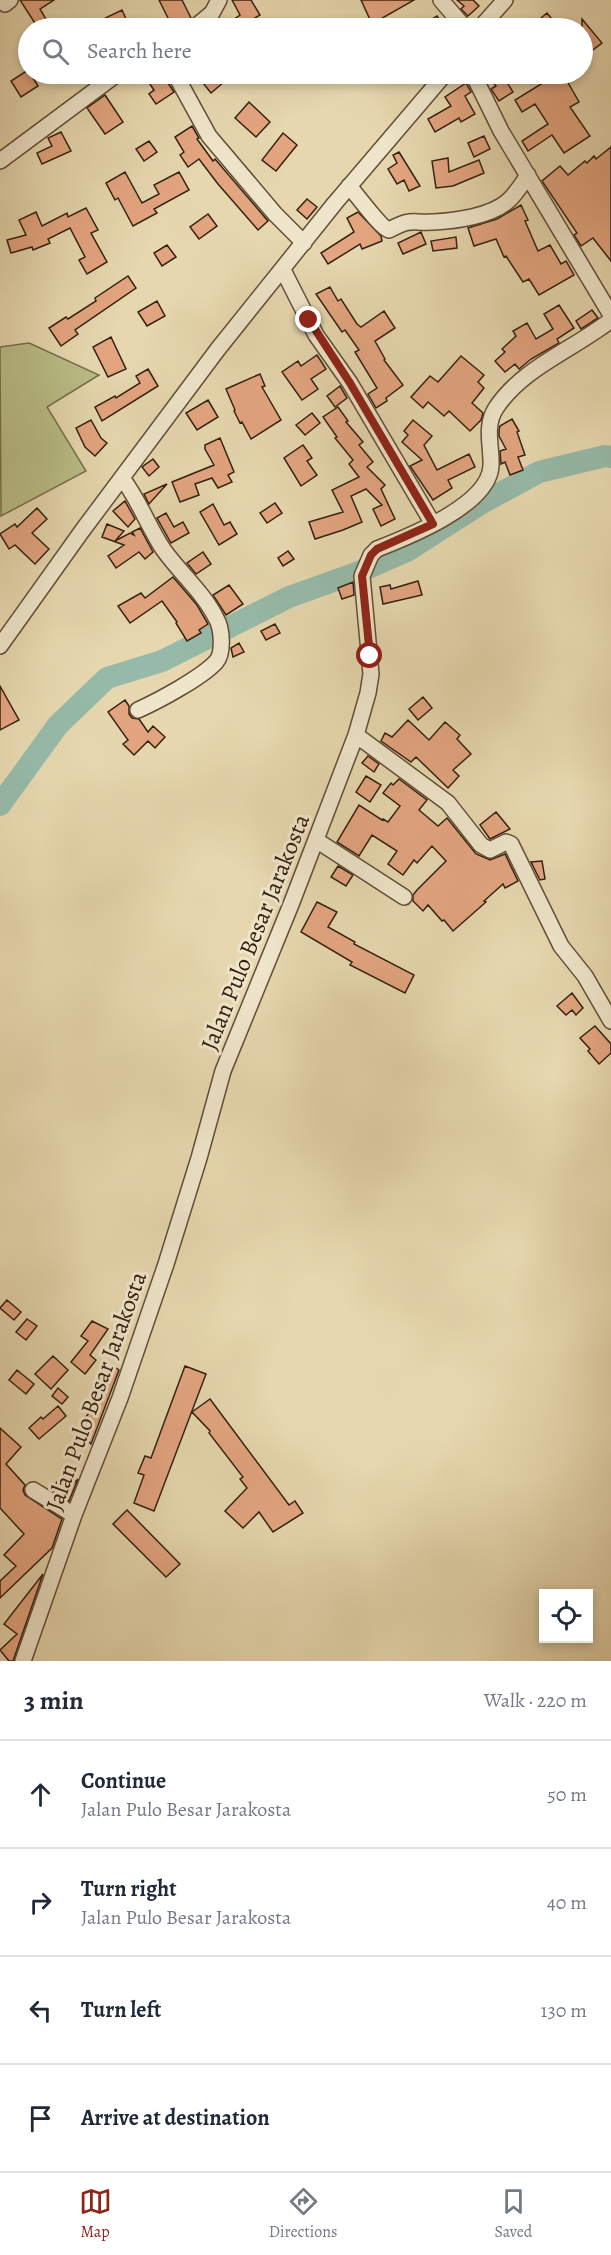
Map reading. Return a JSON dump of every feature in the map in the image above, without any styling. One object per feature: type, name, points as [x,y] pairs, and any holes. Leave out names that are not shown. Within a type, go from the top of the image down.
[{"type":"street","points":[[206,18],[212,13],[219,0]]},
{"type":"street","points":[[441,0],[456,18]]},
{"type":"street","points":[[489,18],[505,0]]},
{"type":"street","points":[[0,161],[104,84]]},
{"type":"street","points":[[180,84],[209,136],[259,197],[294,232]]},
{"type":"street","points":[[0,646],[218,349],[283,270],[294,232],[349,186],[436,84]]},
{"type":"street","points":[[477,84],[501,131],[611,315]]},
{"type":"street","points":[[349,186],[380,225],[389,230],[409,221],[436,222],[468,217],[498,208],[510,199],[528,175]]},
{"type":"street","points":[[283,270],[316,335],[350,383],[433,524]]},
{"type":"street","name":"Jalan Pulo Besar Jarakosta","points":[[23,1661],[166,1264],[224,1071],[356,735],[371,674],[362,576],[377,549],[433,524],[462,506],[483,487],[491,468],[489,423],[501,400],[525,378],[611,320]]},
{"type":"street","points":[[122,478],[140,505],[165,551],[188,577],[216,618],[221,647],[216,662],[205,671],[160,700],[138,710]]},
{"type":"street","points":[[356,735],[448,803],[481,845],[490,850],[506,842],[512,844],[561,946],[585,976],[611,1021]]},
{"type":"street","points":[[316,840],[404,897]]},
{"type":"street","points":[[33,1490],[74,1515]]},
{"type":"green space","points":[[29,343],[99,375],[47,407],[86,471],[1,516],[0,347]]},
{"type":"building","points":[[20,0],[54,0],[40,9],[45,18],[32,18]]},
{"type":"building","points":[[159,0],[182,0],[191,18],[168,18]]},
{"type":"building","points":[[232,0],[251,0],[260,15],[255,18],[236,18],[240,15]]},
{"type":"building","points":[[361,0],[414,0],[382,18],[369,18]]},
{"type":"building","points":[[457,0],[473,0],[479,6],[468,16],[461,9],[464,6]]},
{"type":"building","points":[[122,10],[126,18],[105,18]]},
{"type":"building","points":[[547,13],[551,18],[541,18]]},
{"type":"building","points":[[593,32],[602,43],[593,50]]},
{"type":"building","points":[[18,76],[18,84],[37,84],[38,86],[21,97],[11,81]]},
{"type":"building","points":[[150,84],[169,84],[174,92],[156,104],[149,94],[154,90]]},
{"type":"building","points":[[204,84],[222,84],[211,93]]},
{"type":"building","points":[[467,84],[471,92],[465,96],[475,114],[461,122],[459,118],[435,132],[428,119],[451,106],[445,97]]},
{"type":"building","points":[[494,84],[508,84],[513,92],[499,101],[491,89],[496,86]]},
{"type":"building","points":[[541,84],[569,84],[579,102],[570,107],[590,136],[564,153],[552,135],[528,151],[522,141],[548,124],[535,104],[522,112],[515,100]]},
{"type":"building","points":[[105,95],[123,122],[105,134],[87,108]]},
{"type":"building","points":[[249,102],[270,122],[256,137],[235,118]]},
{"type":"building","points":[[192,126],[199,138],[197,139],[213,161],[215,159],[268,221],[258,230],[199,159],[188,167],[180,155],[184,152],[175,137]]},
{"type":"building","points":[[61,132],[71,151],[42,164],[37,153],[52,146],[48,138]]},
{"type":"building","points":[[283,133],[297,145],[276,171],[262,160]]},
{"type":"building","points":[[484,136],[490,149],[474,157],[468,143]]},
{"type":"building","points":[[149,141],[157,152],[144,161],[136,149]]},
{"type":"building","points":[[611,147],[611,261],[593,238],[581,246],[574,235],[577,233],[542,181],[560,166],[568,175],[585,161],[587,163],[594,156],[596,159]]},
{"type":"building","points":[[399,152],[420,186],[409,191],[404,180],[397,184],[388,169],[397,163],[393,155]]},
{"type":"building","points":[[448,158],[449,172],[479,160],[484,173],[453,186],[436,188],[432,161]]},
{"type":"building","points":[[125,172],[142,203],[159,194],[154,185],[179,172],[189,190],[154,209],[157,213],[133,226],[118,198],[115,200],[106,183]]},
{"type":"building","points":[[307,199],[317,207],[307,219],[297,210]]},
{"type":"building","points":[[521,205],[538,251],[550,245],[561,264],[566,261],[574,275],[539,295],[529,279],[523,282],[506,256],[504,257],[496,239],[474,246],[468,228],[497,219]]},
{"type":"building","points":[[86,208],[98,230],[91,233],[107,262],[87,274],[79,260],[85,257],[70,228],[48,239],[50,243],[33,250],[32,247],[11,253],[7,240],[26,235],[19,220],[36,212],[42,226],[67,213],[68,217]]},
{"type":"building","points":[[358,212],[381,236],[382,241],[362,249],[360,244],[328,264],[321,253],[354,232],[347,218]]},
{"type":"building","points":[[208,214],[217,226],[199,239],[190,227]]},
{"type":"building","points":[[421,232],[426,244],[403,254],[398,243]]},
{"type":"building","points":[[456,237],[457,248],[433,251],[431,241]]},
{"type":"building","points":[[167,245],[176,257],[162,266],[154,253]]},
{"type":"building","points":[[128,276],[136,288],[75,330],[78,334],[61,346],[49,328],[96,301],[95,298]]},
{"type":"building","points":[[330,287],[338,301],[341,299],[361,327],[384,311],[395,328],[375,341],[384,360],[403,385],[386,398],[387,401],[376,408],[368,394],[377,388],[355,352],[359,350],[345,330],[342,332],[316,294]]},
{"type":"building","points":[[157,301],[165,316],[147,326],[138,312]]},
{"type":"building","points":[[559,305],[574,328],[557,339],[559,343],[531,359],[519,369],[515,364],[505,372],[495,361],[505,352],[502,349],[516,336],[513,331],[527,323],[536,339],[553,329],[544,314]]},
{"type":"building","points":[[592,310],[598,318],[581,329],[576,321]]},
{"type":"building","points":[[111,337],[126,369],[108,377],[93,347]]},
{"type":"building","points":[[317,355],[326,369],[311,379],[318,389],[302,400],[282,372],[298,361],[301,366]]},
{"type":"building","points":[[461,356],[484,375],[478,382],[484,388],[472,403],[483,413],[481,420],[470,431],[449,411],[444,416],[428,402],[423,408],[411,397],[430,376],[438,382]]},
{"type":"building","points":[[148,369],[158,386],[102,421],[95,407],[115,396],[116,398],[140,383],[136,376]]},
{"type":"building","points":[[260,374],[265,386],[262,387],[281,420],[251,439],[234,411],[226,389]]},
{"type":"building","points":[[340,386],[347,398],[335,407],[327,396]]},
{"type":"building","points":[[208,400],[218,417],[197,430],[186,413]]},
{"type":"building","points":[[338,407],[348,421],[346,422],[363,442],[359,445],[373,462],[367,467],[385,485],[381,489],[395,519],[381,526],[373,509],[382,505],[366,489],[351,496],[362,522],[315,539],[309,522],[343,512],[332,490],[359,477],[349,464],[353,460],[335,438],[337,437],[323,417]]},
{"type":"building","points":[[312,413],[320,423],[305,435],[296,425]]},
{"type":"building","points":[[512,419],[519,431],[517,432],[525,455],[518,457],[523,470],[510,475],[505,462],[501,464],[500,451],[506,449],[499,436],[499,430],[500,426]]},
{"type":"building","points":[[91,420],[101,438],[107,443],[95,456],[85,447],[76,428]]},
{"type":"building","points":[[413,420],[432,436],[424,445],[437,470],[469,454],[475,467],[448,480],[452,488],[433,500],[410,466],[422,460],[402,442],[408,435],[404,431]]},
{"type":"building","points":[[220,438],[234,472],[228,475],[232,482],[218,488],[212,478],[195,484],[199,495],[180,502],[172,482],[214,465],[205,445]]},
{"type":"building","points":[[303,445],[312,458],[307,461],[317,475],[301,486],[284,458]]},
{"type":"building","points":[[153,459],[159,467],[149,476],[142,467]]},
{"type":"building","points":[[167,484],[149,504],[144,494]]},
{"type":"building","points":[[125,501],[135,519],[128,527],[113,511]]},
{"type":"building","points":[[275,503],[282,513],[267,523],[260,513]]},
{"type":"building","points":[[213,504],[224,525],[230,522],[237,534],[219,545],[200,512]]},
{"type":"building","points":[[37,508],[47,519],[32,533],[49,549],[35,564],[15,545],[9,549],[0,534],[15,524],[17,527]]},
{"type":"building","points":[[166,513],[174,527],[183,522],[189,533],[171,543],[157,518]]},
{"type":"building","points":[[107,524],[124,531],[115,541],[130,533],[134,535],[132,532],[140,528],[153,552],[145,559],[139,552],[116,568],[108,556],[124,545],[102,537]]},
{"type":"building","points":[[288,551],[294,559],[283,566],[278,558]]},
{"type":"building","points":[[203,552],[211,564],[196,574],[187,563]]},
{"type":"building","points":[[173,577],[197,605],[208,624],[199,630],[201,633],[187,641],[162,601],[130,623],[118,606],[141,593],[145,598]]},
{"type":"building","points":[[418,581],[422,595],[383,604],[380,587],[390,585],[391,589]]},
{"type":"building","points":[[353,582],[354,595],[342,599],[338,588]]},
{"type":"building","points":[[229,585],[243,604],[226,615],[213,595]]},
{"type":"building","points":[[275,624],[280,633],[266,640],[261,631]]},
{"type":"building","points":[[239,643],[244,652],[233,657],[231,648]]},
{"type":"building","points":[[0,686],[19,720],[0,730]]},
{"type":"building","points":[[423,697],[432,708],[418,720],[409,709]]},
{"type":"building","points":[[125,700],[132,718],[139,719],[148,732],[153,726],[165,737],[155,748],[148,741],[134,755],[123,744],[128,740],[108,712]]},
{"type":"building","points":[[408,720],[429,740],[445,722],[460,735],[457,739],[471,754],[453,770],[459,776],[448,788],[416,757],[411,762],[381,741],[385,733],[392,737]]},
{"type":"building","points":[[368,756],[379,764],[374,772],[362,763]]},
{"type":"building","points":[[366,776],[381,785],[370,802],[356,792]]},
{"type":"building","points":[[399,779],[427,800],[419,810],[438,826],[447,818],[476,854],[490,860],[505,854],[518,881],[505,888],[503,884],[453,931],[428,905],[423,911],[413,901],[413,895],[417,890],[446,861],[432,846],[417,863],[414,860],[403,875],[388,864],[397,851],[372,835],[359,856],[337,842],[359,805],[388,822],[400,806],[383,793],[391,783],[393,785]]},
{"type":"building","points":[[496,812],[510,829],[490,839],[480,825]]},
{"type":"building","points":[[542,861],[545,879],[540,880],[531,862]]},
{"type":"building","points":[[338,866],[353,875],[346,886],[331,877]]},
{"type":"building","points":[[317,902],[337,912],[328,927],[355,942],[354,944],[414,975],[405,993],[350,965],[352,962],[301,932]]},
{"type":"building","points":[[572,993],[583,1008],[576,1015],[572,1010],[566,1015],[557,1006]]},
{"type":"building","points":[[595,1026],[611,1044],[611,1053],[599,1064],[580,1038]]},
{"type":"building","points":[[7,1300],[21,1312],[14,1320],[0,1308]]},
{"type":"building","points":[[27,1319],[37,1326],[26,1340],[16,1332]]},
{"type":"building","points":[[92,1321],[108,1329],[90,1355],[96,1360],[85,1374],[71,1362],[88,1341],[81,1336]]},
{"type":"building","points":[[53,1356],[68,1370],[51,1389],[35,1374]]},
{"type":"building","points":[[113,1366],[119,1370],[91,1444],[83,1436],[92,1425],[84,1419],[108,1389],[101,1383]]},
{"type":"building","points":[[185,1366],[206,1374],[154,1511],[134,1503],[144,1475],[138,1473],[145,1456],[151,1458]]},
{"type":"building","points":[[17,1370],[34,1384],[26,1394],[9,1380]]},
{"type":"building","points":[[58,1388],[68,1397],[62,1404],[52,1396]]},
{"type":"building","points":[[210,1399],[289,1505],[295,1501],[303,1513],[273,1532],[259,1512],[243,1528],[225,1511],[247,1488],[240,1479],[243,1477],[209,1433],[210,1431],[192,1412]]},
{"type":"building","points":[[58,1406],[66,1416],[39,1439],[29,1428]]},
{"type":"building","points":[[0,1428],[21,1447],[6,1464],[25,1485],[23,1490],[25,1495],[62,1519],[52,1548],[0,1598],[0,1581],[16,1566],[4,1555],[24,1534],[0,1508]]},
{"type":"building","points":[[78,1479],[69,1501],[52,1490],[57,1482],[68,1489]]},
{"type":"building","points":[[127,1510],[180,1564],[166,1577],[113,1524]]},
{"type":"building","points":[[43,1574],[13,1661],[9,1661],[0,1650],[17,1634],[4,1624]]},
{"type":"waterway","points":[[0,805],[58,725],[107,678],[162,661],[289,597],[359,572],[407,551],[482,503],[539,472],[605,456],[611,457]]},
{"type":"route","points":[[309,320],[316,335],[364,405],[382,440],[405,474],[433,524],[375,550],[371,555],[362,576],[370,656]]}]
